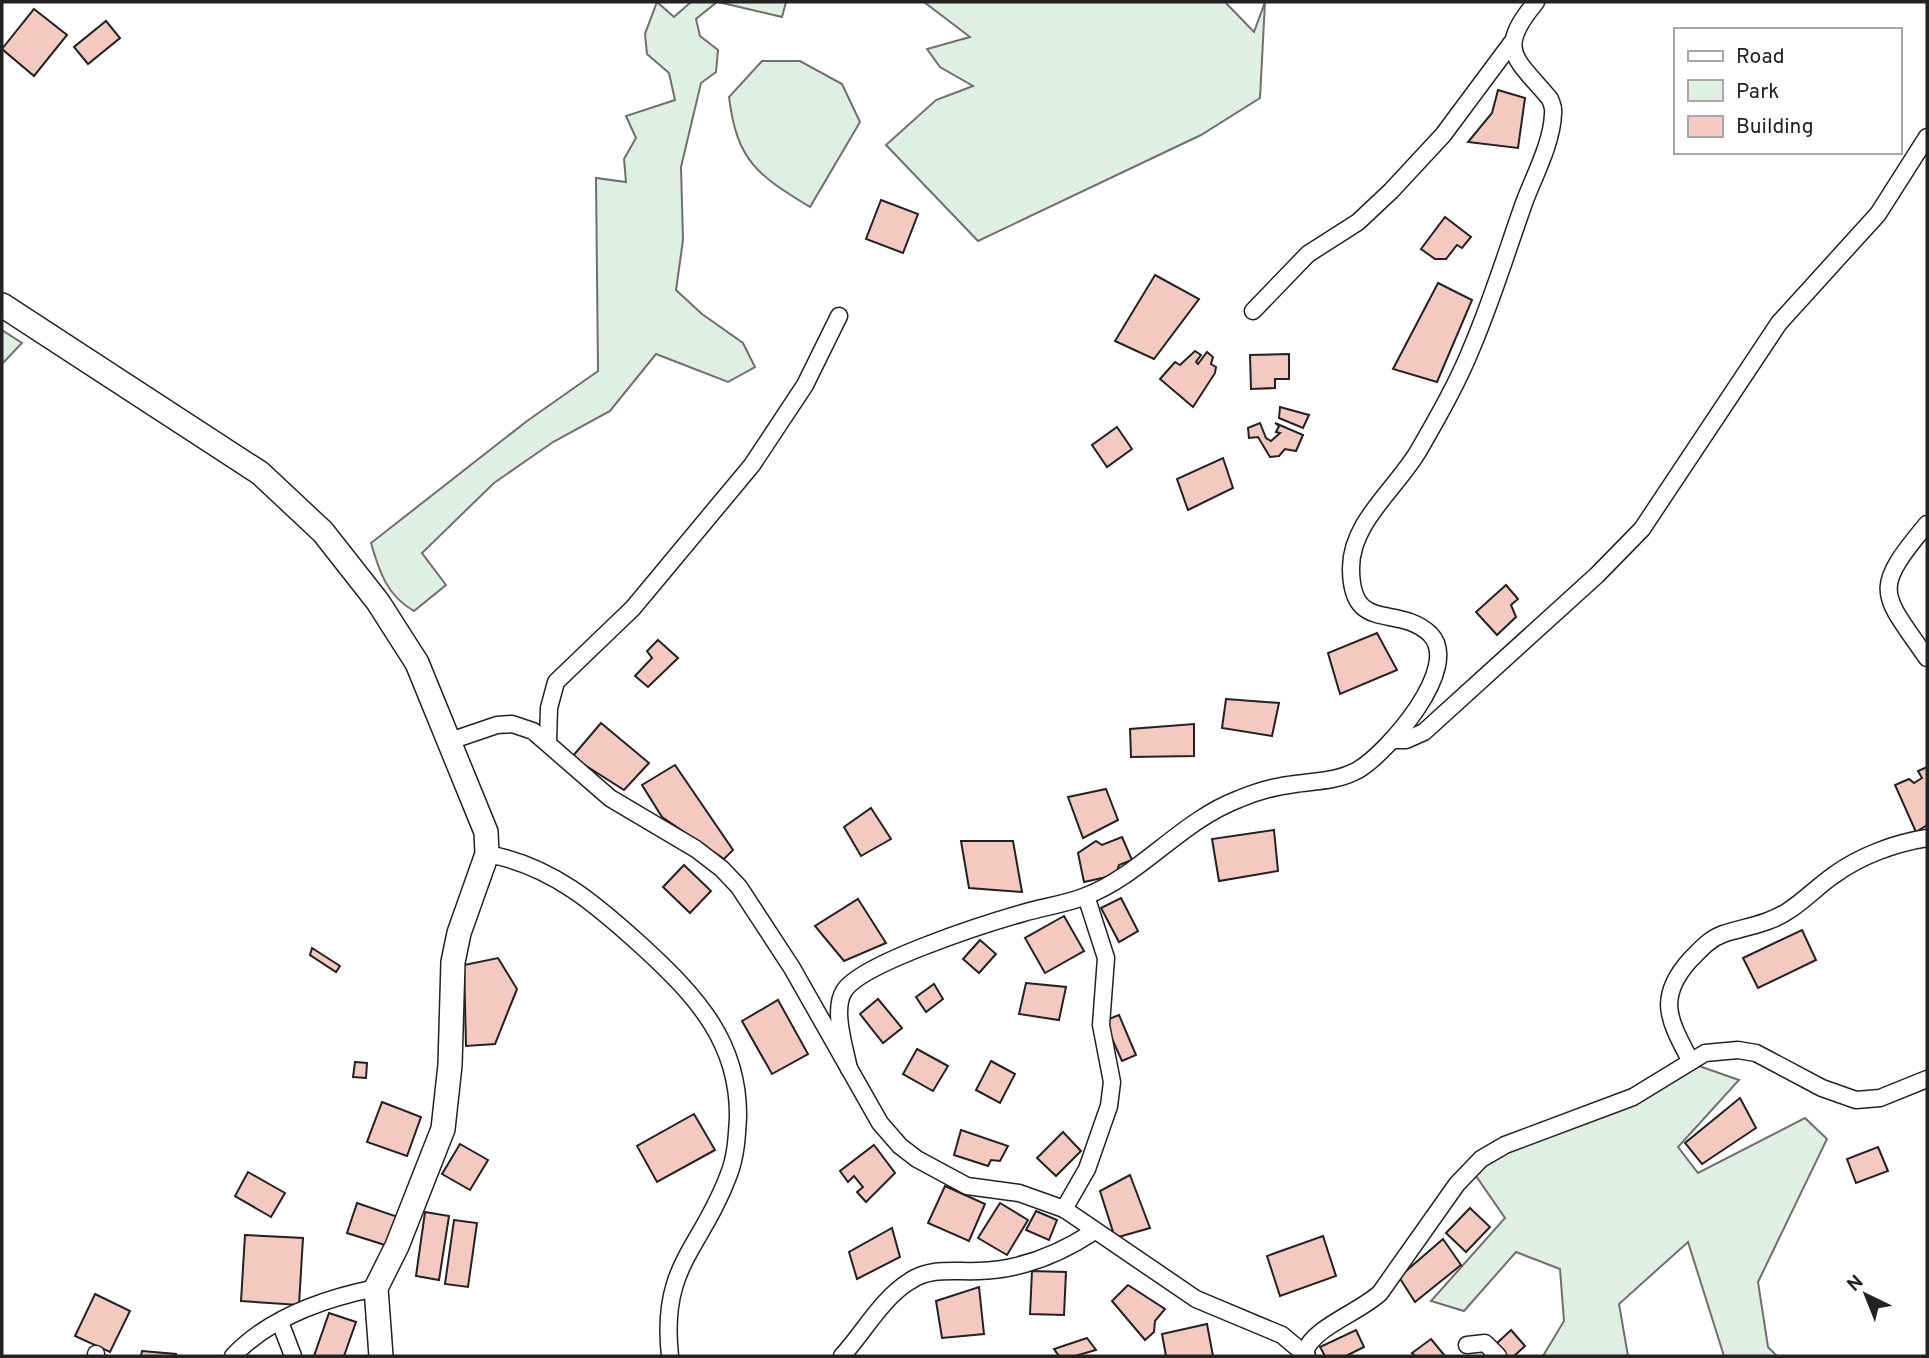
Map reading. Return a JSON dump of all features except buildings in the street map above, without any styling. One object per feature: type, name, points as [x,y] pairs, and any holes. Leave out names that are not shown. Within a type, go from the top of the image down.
[{"type":"street","points":[[1253,311],[1308,254],[1358,222],[1443,135],[1513,41],[1516,30],[1536,2]]},
{"type":"street","points":[[849,1069],[841,1001],[852,982],[933,943],[1023,913],[1086,896],[1121,877],[1216,809],[1273,788],[1345,775],[1367,764],[1416,709],[1435,677],[1438,649],[1432,636],[1419,627],[1367,612],[1358,603],[1353,592],[1351,565],[1356,539],[1419,451],[1471,349],[1548,136],[1554,115],[1550,99],[1520,65],[1513,41]]},
{"type":"street","points":[[1391,740],[1406,740],[1424,732],[1597,575],[1642,529],[1779,323],[1878,214],[1927,137]]},
{"type":"street","points":[[2,304],[118,383],[260,472],[323,532],[403,639],[429,690],[486,832],[487,854],[459,933],[453,962],[450,1065],[443,1129],[397,1246],[376,1288],[381,1356]]},
{"type":"street","points":[[548,742],[549,708],[556,682],[633,608],[752,465],[805,384],[839,316]]},
{"type":"street","points":[[1927,524],[1896,566],[1886,589],[1890,603],[1927,658]]},
{"type":"street","points":[[450,741],[498,725],[512,724],[533,731],[592,784],[695,849],[739,887],[792,968],[880,1123],[900,1146],[917,1159],[967,1186],[1019,1193],[1064,1209],[1196,1298],[1282,1335],[1306,1354],[1315,1336],[1368,1305],[1380,1293],[1462,1176],[1481,1158],[1504,1145],[1633,1097],[1690,1060],[1717,1051],[1756,1053],[1822,1088],[1856,1100],[1880,1098],[1927,1079]]},
{"type":"street","points":[[1690,1060],[1669,1013],[1668,998],[1678,974],[1697,952],[1722,934],[1787,912],[1835,873],[1868,856],[1893,846],[1927,838]]},
{"type":"street","points":[[487,854],[505,857],[559,878],[594,904],[680,982],[700,1006],[731,1060],[738,1100],[737,1142],[729,1174],[672,1287],[667,1331],[670,1356]]},
{"type":"street","points":[[1064,1209],[1087,1169],[1109,1106],[1112,1082],[1101,1012],[1107,974],[1106,958],[1086,896]]},
{"type":"street","points":[[842,1356],[895,1292],[919,1276],[948,1270],[1006,1268],[1064,1251],[1093,1231]]},
{"type":"street","points":[[233,1356],[254,1337],[280,1322],[341,1296],[376,1288]]},
{"type":"street","points":[[280,1322],[293,1356]]},
{"type":"street","points":[[1467,1345],[1485,1343],[1497,1356]]},
{"type":"green space","points":[[657,2],[674,17],[691,2],[717,2],[696,19],[700,36],[718,50],[716,72],[701,83],[681,167],[683,240],[676,290],[702,314],[743,343],[755,367],[728,382],[656,354],[610,411],[553,442],[494,483],[422,553],[446,585],[414,611],[397,598],[385,582],[371,543],[527,421],[598,371],[596,178],[626,182],[624,159],[636,138],[626,116],[675,100],[669,73],[647,54],[645,34]]},
{"type":"green space","points":[[718,2],[786,2],[782,17]]},
{"type":"green space","points":[[924,2],[1225,2],[1254,32],[1265,2],[1260,98],[1201,135],[978,241],[886,145],[936,100],[973,86],[940,67],[927,49],[970,37]]},
{"type":"green space","points":[[762,61],[800,61],[842,84],[860,122],[810,207],[764,175],[744,152],[738,137],[729,97]]},
{"type":"green space","points":[[2,330],[22,343],[2,364]]},
{"type":"green space","points":[[1699,1066],[1739,1080],[1678,1147],[1698,1173],[1805,1118],[1827,1139],[1758,1282],[1768,1347],[1777,1356],[1724,1356],[1688,1242],[1619,1304],[1628,1356],[1543,1356],[1564,1321],[1560,1269],[1516,1252],[1464,1311],[1431,1301],[1505,1218],[1474,1173],[1486,1160]]}]
